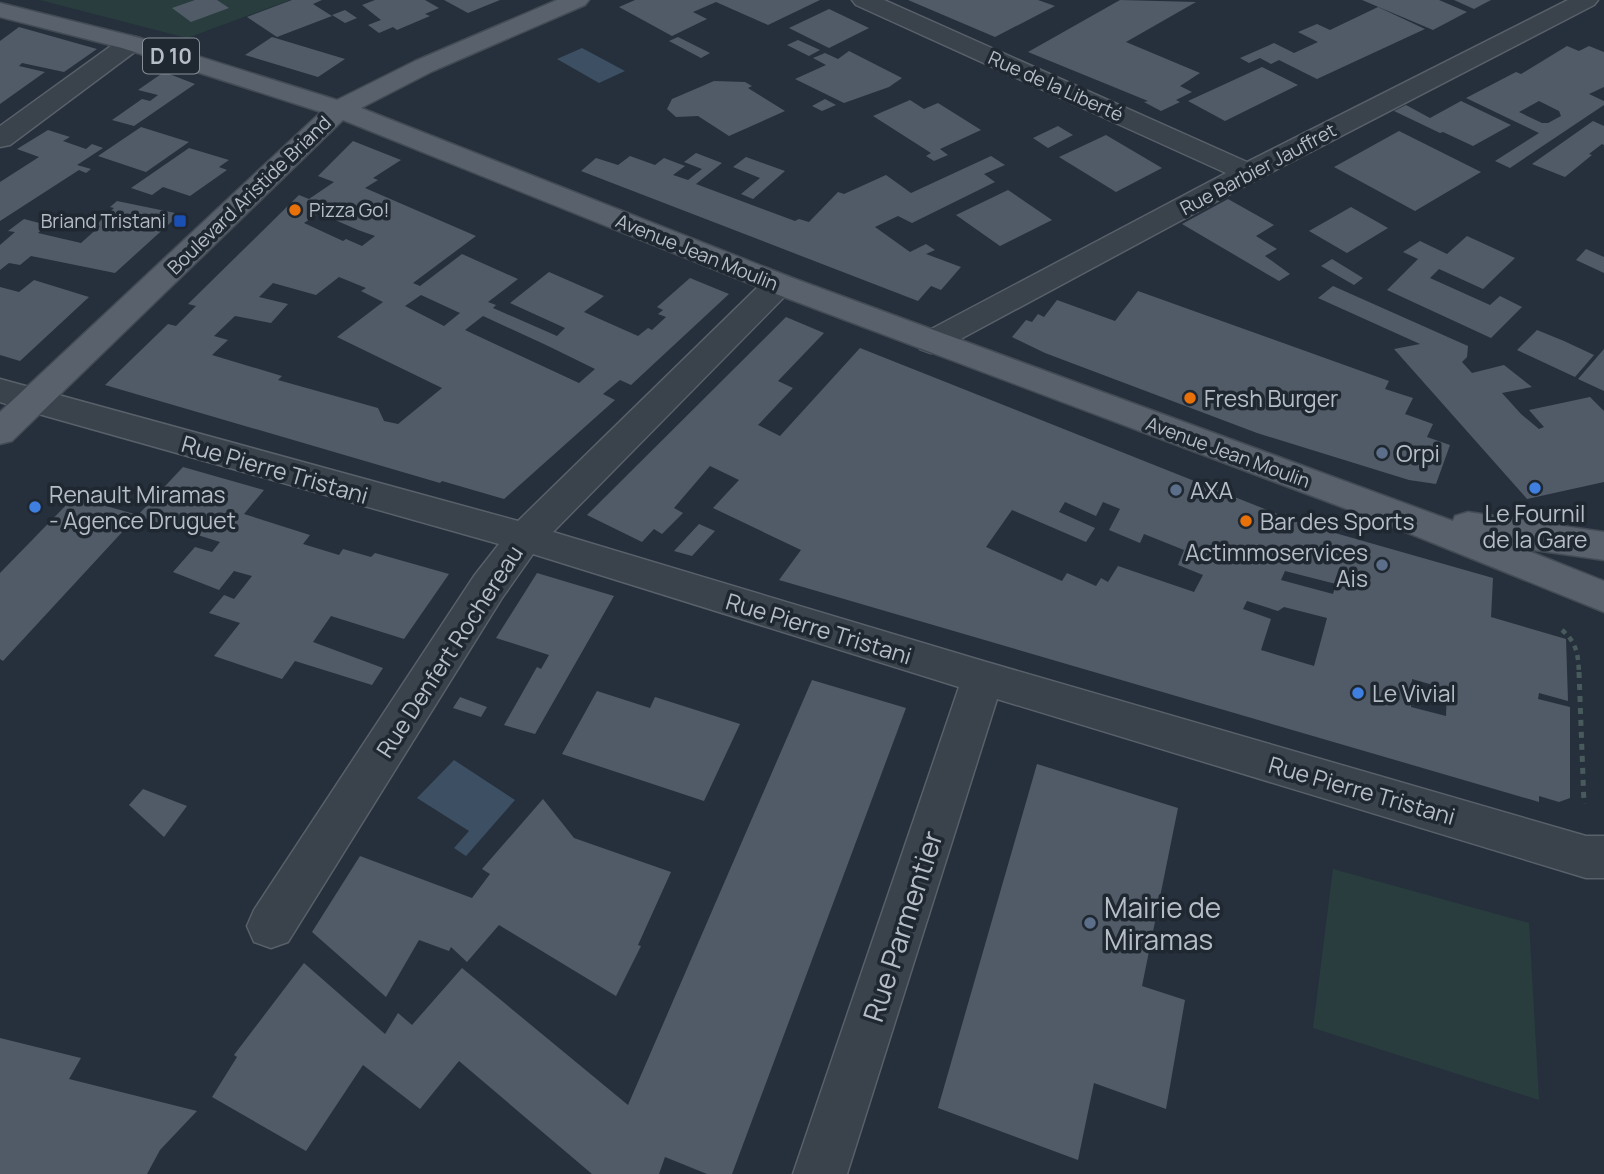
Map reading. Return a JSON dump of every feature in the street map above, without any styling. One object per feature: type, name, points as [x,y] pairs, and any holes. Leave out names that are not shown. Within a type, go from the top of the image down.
[{"type":"main road","name":"Boulevard Aristide Briand","points":[[0,432],[339,109],[424,66],[577,0]]},
{"type":"main road","name":"Avenue Jean Moulin","points":[[0,10],[131,43],[339,109],[779,285],[1389,510],[1604,597]]},
{"type":"main road","name":"Avenue Jean Moulin","points":[[1389,510],[1604,546]]},
{"type":"main road","points":[[1604,556],[1600,570],[1604,587]]},
{"type":"street","name":"Rue de la Liberté","points":[[864,0],[1248,173]]},
{"type":"street","name":"Rue Barbier Jauffret","points":[[931,342],[1248,173],[1586,0]]},
{"type":"street","points":[[0,139],[131,43]]},
{"type":"street","name":"Rue Denfert Rochereau","points":[[271,926],[488,587],[524,537],[779,285]]},
{"type":"street","name":"Rue Pierre Tristani","points":[[0,390],[524,537],[984,678],[1595,857]]},
{"type":"street","name":"Rue Parmentier","points":[[820,1174],[984,678]]},
{"type":"path","points":[[1557,626],[1574,640],[1578,653],[1595,857]]},
{"type":"green space","points":[[40,0],[290,0],[187,38]]},
{"type":"green space","points":[[1333,869],[1529,923],[1539,1100],[1313,1028]]},
{"type":"water","points":[[582,48],[625,71],[599,83],[557,59]]},
{"type":"water","points":[[454,760],[515,800],[466,856],[454,848],[469,831],[417,798]]},
{"type":"building","points":[[195,0],[217,0],[229,8],[191,22],[172,8]]},
{"type":"building","points":[[292,0],[322,0],[313,4],[332,16],[277,37],[247,17]]},
{"type":"building","points":[[375,0],[425,0],[439,8],[425,14],[430,16],[397,30],[393,27],[379,33],[368,25],[381,20],[362,5]]},
{"type":"building","points":[[444,0],[500,0],[468,13]]},
{"type":"building","points":[[635,0],[820,0],[768,25],[716,2],[693,12],[707,19],[672,36],[619,7]]},
{"type":"building","points":[[908,0],[1038,0],[1055,6],[995,37]]},
{"type":"building","points":[[1120,0],[1196,2],[1126,42],[1200,73],[1180,86],[1192,92],[1176,100],[1180,102],[1161,111],[1144,102],[1148,101],[1028,52]]},
{"type":"building","points":[[1362,0],[1439,0],[1467,12],[1433,30]]},
{"type":"building","points":[[1454,0],[1491,0],[1474,9]]},
{"type":"building","points":[[1378,7],[1425,29],[1317,79],[1279,60],[1271,64],[1260,58],[1249,63],[1240,58],[1274,43],[1294,53],[1318,42],[1298,32],[1317,24],[1330,30]]},
{"type":"building","points":[[829,9],[869,28],[829,48],[789,28]]},
{"type":"building","points":[[345,10],[357,18],[345,23],[332,15]]},
{"type":"building","points":[[19,27],[97,49],[64,72],[22,63],[19,66],[45,72],[0,104],[0,41]]},
{"type":"building","points":[[272,37],[345,59],[318,77],[245,55]]},
{"type":"building","points":[[678,37],[710,53],[701,58],[669,41]]},
{"type":"building","points":[[798,40],[820,50],[809,56],[787,45]]},
{"type":"building","points":[[1567,46],[1579,51],[1589,46],[1604,52],[1604,87],[1589,94],[1604,101],[1604,105],[1510,168],[1495,161],[1539,133],[1466,98],[1516,72],[1521,74]],"holes":[[[1539,101],[1559,111],[1561,116],[1548,123],[1542,123],[1519,112]]]},
{"type":"building","points":[[849,51],[902,78],[889,87],[844,103],[795,79],[826,65],[813,58],[825,53],[838,59]]},
{"type":"building","points":[[1262,67],[1298,85],[1225,121],[1188,101]]},
{"type":"building","points":[[164,72],[195,84],[134,126],[112,120],[142,99],[150,101],[158,95],[138,90]]},
{"type":"building","points":[[714,81],[745,82],[752,86],[748,88],[785,111],[729,136],[698,116],[676,117],[667,109],[672,99]]},
{"type":"building","points":[[825,99],[836,105],[822,111],[812,106]]},
{"type":"building","points":[[910,100],[924,109],[938,103],[981,130],[940,149],[948,155],[934,161],[926,156],[931,153],[873,116]]},
{"type":"building","points":[[1461,101],[1511,125],[1473,146],[1394,111],[1406,105],[1430,118]]},
{"type":"building","points":[[1593,121],[1604,126],[1604,145],[1589,154],[1592,155],[1565,177],[1532,164]]},
{"type":"building","points":[[1058,126],[1073,135],[1048,148],[1033,138]]},
{"type":"building","points":[[141,127],[189,142],[146,172],[98,156]]},
{"type":"building","points":[[48,130],[70,137],[63,141],[86,149],[92,144],[103,148],[77,165],[91,169],[86,173],[79,170],[0,221],[0,182],[39,157],[17,149]]},
{"type":"building","points":[[1399,131],[1481,172],[1415,211],[1334,167]]},
{"type":"building","points":[[1106,135],[1162,168],[1116,192],[1059,157]]},
{"type":"building","points":[[353,141],[401,160],[373,178],[378,180],[365,188],[476,236],[413,283],[420,286],[462,254],[518,279],[488,302],[496,305],[493,308],[557,336],[565,328],[510,303],[549,272],[604,296],[584,312],[638,336],[648,328],[652,330],[666,317],[658,314],[663,310],[657,307],[690,278],[729,294],[631,385],[620,380],[603,394],[615,400],[504,499],[442,481],[440,483],[105,385],[168,324],[176,326],[196,306],[188,304],[299,195],[309,199],[334,182],[318,176]],"holes":[[[319,213],[375,236],[362,246],[346,239],[343,241],[304,223]],[[339,277],[366,288],[361,291],[383,302],[337,337],[442,388],[398,424],[384,421],[378,408],[278,380],[282,376],[212,355],[228,340],[214,336],[235,316],[271,323],[288,304],[259,297],[273,283],[316,295]],[[421,295],[460,313],[444,326],[405,306]],[[483,316],[595,369],[579,383],[465,330]]]},
{"type":"building","points":[[189,148],[229,160],[219,167],[227,170],[190,196],[163,187],[152,195],[131,188]]},
{"type":"building","points":[[696,153],[722,163],[696,184],[795,221],[799,219],[809,222],[838,192],[844,194],[886,175],[911,193],[991,156],[1005,165],[984,174],[995,182],[912,223],[898,216],[875,227],[910,252],[926,244],[935,250],[926,254],[961,267],[941,290],[931,286],[918,301],[581,171],[596,158],[618,165],[630,156],[655,165],[664,158],[685,166],[673,175],[688,180],[702,169],[684,162]]},
{"type":"building","points":[[746,157],[785,171],[753,199],[741,194],[760,178],[733,167]]},
{"type":"building","points":[[1008,190],[1052,220],[1000,246],[956,215]]},
{"type":"building","points":[[1228,199],[1274,225],[1256,236],[1277,249],[1265,256],[1290,274],[1279,281],[1182,224]]},
{"type":"building","points":[[117,201],[180,214],[115,273],[31,256],[20,265],[9,263],[0,270],[0,245],[15,232],[8,231],[24,219],[47,225],[38,233],[81,243],[100,226],[96,225],[114,208],[110,207]]},
{"type":"building","points":[[1351,207],[1388,228],[1347,253],[1309,231]]},
{"type":"building","points":[[1467,236],[1515,258],[1483,289],[1439,269],[1430,278],[1490,305],[1500,296],[1522,307],[1491,338],[1387,290],[1418,259],[1403,252],[1420,241],[1447,254]]},
{"type":"building","points":[[1586,249],[1604,257],[1604,273],[1576,260]]},
{"type":"building","points":[[1332,259],[1363,278],[1354,285],[1321,266]]},
{"type":"building","points":[[34,280],[89,297],[20,361],[0,355],[0,287],[19,292]]},
{"type":"building","points":[[1333,286],[1468,346],[1467,357],[1462,362],[1472,373],[1504,365],[1532,387],[1502,393],[1539,429],[1544,427],[1529,410],[1590,397],[1604,411],[1604,482],[1527,499],[1394,349],[1420,344],[1318,298]]},
{"type":"building","points":[[1138,291],[1389,381],[1385,389],[1413,398],[1405,414],[1433,424],[1427,437],[1450,445],[1436,484],[1409,480],[1257,433],[1045,353],[1012,337],[1026,320],[1032,322],[1038,314],[1044,317],[1057,300],[1115,321]]},
{"type":"building","points":[[786,317],[824,333],[778,381],[793,388],[758,425],[780,436],[860,348],[1300,523],[1493,578],[1491,617],[1566,639],[1568,701],[1539,693],[1538,699],[1570,707],[1570,798],[1559,802],[1539,796],[1539,802],[779,580],[801,550],[713,508],[739,480],[710,466],[674,508],[683,513],[662,534],[654,529],[642,542],[587,515]],"holes":[[[1065,502],[1096,516],[1103,502],[1120,509],[1109,530],[1140,543],[1144,534],[1184,550],[1178,565],[1203,575],[1194,592],[1118,566],[1108,582],[1101,578],[1096,586],[1067,573],[1062,581],[986,547],[1012,510],[1086,542],[1095,528],[1059,512]],[[1285,571],[1336,584],[1333,594],[1281,580]],[[1247,601],[1278,611],[1284,607],[1327,618],[1314,666],[1261,650],[1271,619],[1243,609]],[[1412,679],[1447,689],[1446,716],[1411,707]]]},
{"type":"building","points":[[1537,330],[1594,355],[1575,377],[1517,350]]},
{"type":"building","points":[[1604,349],[1604,391],[1578,379]]},
{"type":"building","points":[[183,467],[264,490],[244,514],[310,535],[303,544],[339,555],[343,549],[371,557],[375,553],[449,574],[404,639],[331,616],[313,642],[383,668],[372,685],[295,661],[282,679],[214,656],[240,623],[209,613],[224,595],[234,599],[252,576],[234,571],[219,590],[173,572],[195,547],[212,552],[220,542],[137,516],[3,661],[0,659],[0,573],[74,497],[138,515]]},
{"type":"building","points":[[699,524],[715,531],[692,556],[674,551]]},
{"type":"building","points":[[537,573],[614,596],[535,734],[504,725],[537,667],[541,669],[549,655],[496,638]]},
{"type":"building","points":[[812,680],[906,708],[732,1174],[707,1174],[665,1157],[659,1174],[592,1174],[459,1061],[420,1109],[363,1065],[306,1151],[212,1097],[237,1057],[234,1055],[304,963],[385,1034],[398,1013],[412,1025],[462,968],[628,1105]]},
{"type":"building","points":[[597,691],[650,708],[655,697],[740,724],[704,801],[562,754]]},
{"type":"building","points":[[460,697],[487,707],[481,717],[453,708]]},
{"type":"building","points":[[1037,764],[1178,808],[1142,986],[1185,1000],[1166,1109],[1094,1083],[1078,1160],[938,1108]]},
{"type":"building","points":[[143,789],[187,806],[164,837],[129,805]]},
{"type":"building","points":[[543,799],[574,838],[671,872],[638,945],[641,946],[616,996],[499,925],[467,962],[451,947],[449,951],[419,940],[386,997],[312,932],[360,856],[472,898],[490,874],[482,869]]},
{"type":"building","points":[[0,1038],[81,1058],[69,1079],[197,1111],[160,1150],[147,1174],[0,1174]]},
{"type":"place","name":"Pizza Go!","points":[[295,210]]},
{"type":"place","name":"Briand Tristani","points":[[180,221]]},
{"type":"place","name":"Fresh Burger","points":[[1190,398]]},
{"type":"place","name":"Orpi","points":[[1382,453]]},
{"type":"place","name":"Le Fournil de la Gare","points":[[1535,488]]},
{"type":"place","name":"AXA","points":[[1176,490]]},
{"type":"place","name":"Renault Miramas - Agence Druguet","points":[[35,507]]},
{"type":"place","name":"Bar des Sports","points":[[1246,521]]},
{"type":"place","name":"Actimmoservices Ais","points":[[1382,565]]},
{"type":"place","name":"Le Vivial","points":[[1358,693]]},
{"type":"place","name":"Mairie de Miramas","points":[[1090,923]]}]
